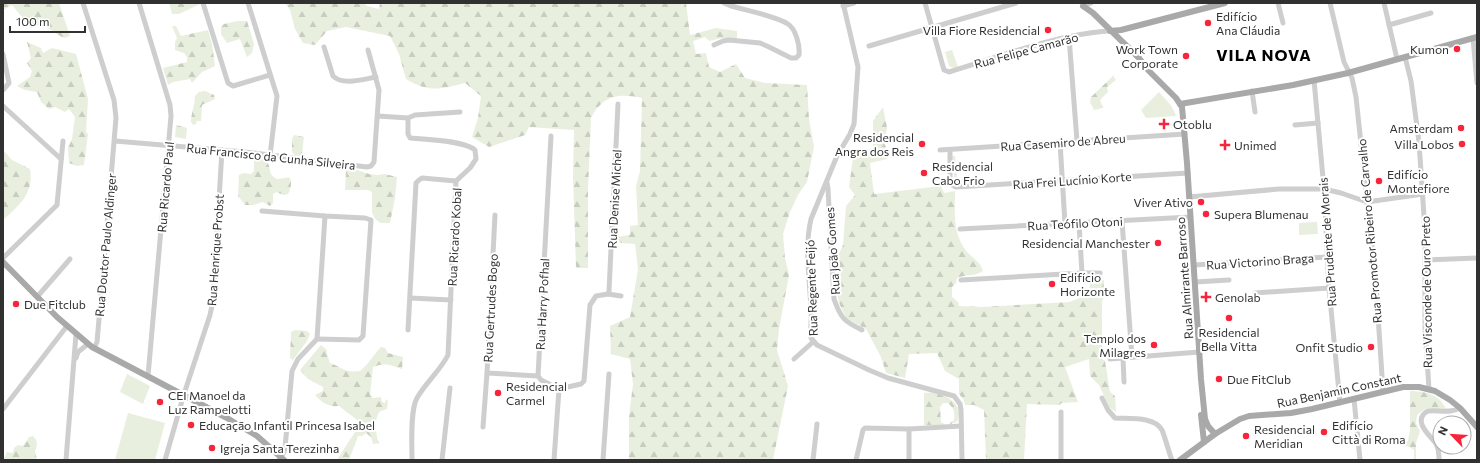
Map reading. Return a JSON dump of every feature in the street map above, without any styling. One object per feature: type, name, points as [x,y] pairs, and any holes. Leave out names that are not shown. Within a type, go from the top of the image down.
[{"type":"main road","points":[[1109,31],[1122,30],[1225,3]]},
{"type":"main road","points":[[1082,5],[1093,13],[1109,31],[1139,58],[1148,70],[1180,104],[1348,73],[1475,38]]},
{"type":"main road","name":"Rua Almirante Barroso","points":[[1180,104],[1183,111],[1185,134],[1199,352],[1205,419],[1208,426],[1215,434]]},
{"type":"main road","points":[[3,262],[67,326],[88,344],[184,394],[242,427],[256,436],[281,459]]},
{"type":"main road","name":"Rua Almirante Barroso","points":[[1201,379],[1200,394],[1204,442]]},
{"type":"main road","name":"Rua Benjamin Constant","points":[[1180,460],[1215,434],[1240,419],[1249,416],[1291,413],[1340,403],[1382,392],[1412,387],[1429,389],[1442,395],[1460,408],[1477,428]]},
{"type":"street","name":"Rua Doutor Paulo Aldinger","points":[[83,3],[114,100],[116,118],[100,308],[94,348]]},
{"type":"street","name":"Rua Ricardo Paul","points":[[139,3],[170,105],[171,116],[148,376]]},
{"type":"street","points":[[204,3],[228,83],[232,86],[270,75]]},
{"type":"street","points":[[248,3],[277,96],[270,156]]},
{"type":"street","points":[[714,45],[729,40],[760,43],[791,58],[796,58],[799,55],[800,50],[797,40],[793,30],[788,24],[724,3]]},
{"type":"street","points":[[843,5],[854,3]]},
{"type":"street","points":[[924,3],[932,28]]},
{"type":"street","points":[[869,46],[1016,3]]},
{"type":"street","points":[[1082,5],[1091,3]]},
{"type":"street","points":[[1278,3],[1283,23]]},
{"type":"street","name":"Rua Promotor Ribeiro de Carvalho","points":[[1330,3],[1344,62],[1348,73],[1352,78],[1356,97],[1376,285],[1382,392]]},
{"type":"street","points":[[1384,3],[1397,59]]},
{"type":"street","name":"Rua Regente Feijó","points":[[843,5],[858,67],[855,113],[853,128],[837,156],[809,230],[808,262],[812,312],[811,338],[813,342],[840,357],[875,373],[903,383],[954,396],[960,404],[962,426],[962,460]]},
{"type":"street","points":[[1389,25],[1431,13]]},
{"type":"street","name":"Rua Felipe Camarão","points":[[932,28],[944,70],[949,72],[1042,44],[1109,31]]},
{"type":"street","points":[[1069,38],[1077,141]]},
{"type":"street","points":[[1475,38],[1477,83]]},
{"type":"street","points":[[324,47],[333,76],[337,80],[358,80],[376,77]]},
{"type":"street","points":[[368,50],[379,90],[378,116],[408,118],[415,115],[460,112]]},
{"type":"street","points":[[3,54],[9,84],[3,90]]},
{"type":"street","name":"Rua Visconde de Ouro Preto","points":[[1405,57],[1411,81],[1416,113],[1423,194],[1429,389]]},
{"type":"street","name":"Rua Prudente de Morais","points":[[1314,80],[1324,189],[1329,288],[1340,403]]},
{"type":"street","points":[[1252,91],[1255,112]]},
{"type":"street","name":"Rua Denise Michel","points":[[608,294],[618,104]]},
{"type":"street","points":[[3,106],[61,159]]},
{"type":"street","name":"Rua Francisco da Cunha Silveira","points":[[114,141],[222,150],[367,167],[371,166],[374,162],[378,116]]},
{"type":"street","name":"Rua Ricardo Kobal","points":[[408,118],[408,134],[410,138],[466,145],[474,150],[476,159],[474,164],[456,181],[448,355],[444,363],[420,393],[414,404],[412,460]]},
{"type":"street","points":[[1296,124],[1318,123]]},
{"type":"street","name":"Rua Casemiro de Abreu","points":[[940,150],[1185,134]]},
{"type":"street","name":"Rua Harry Pofhal","points":[[538,376],[551,136]]},
{"type":"street","points":[[3,258],[57,205],[63,141]]},
{"type":"street","points":[[1060,142],[1065,224]]},
{"type":"street","name":"Rua Henrique Probst","points":[[165,460],[213,301],[222,150]]},
{"type":"street","name":"Rua Frei Lucínio Korte","points":[[950,150],[950,184],[956,188],[1188,173]]},
{"type":"street","points":[[408,330],[416,183],[422,178],[456,181]]},
{"type":"street","name":"Rua João Gomes","points":[[826,183],[828,189],[834,299],[840,315],[847,322],[862,330]]},
{"type":"street","points":[[1189,197],[1279,189],[1324,189],[1367,202],[1423,194]]},
{"type":"street","points":[[262,211],[365,218],[371,220],[363,336],[359,340],[317,339]]},
{"type":"street","name":"Rua Gertrudes Bogo","points":[[496,215],[486,373],[538,376]]},
{"type":"street","points":[[281,459],[285,448],[292,371],[298,359],[317,339],[325,216]]},
{"type":"street","name":"Rua Teófilo Otoni","points":[[960,229],[1191,217]]},
{"type":"street","points":[[1122,221],[1132,357]]},
{"type":"street","points":[[1079,223],[1082,273]]},
{"type":"street","name":"Rua Victorino Braga","points":[[1194,265],[1327,256]]},
{"type":"street","points":[[1425,260],[1477,258]]},
{"type":"street","points":[[37,297],[70,259]]},
{"type":"street","points":[[961,280],[1100,273]]},
{"type":"street","points":[[1195,282],[1230,280]]},
{"type":"street","points":[[1256,293],[1329,288]]},
{"type":"street","points":[[538,376],[541,380],[559,389],[581,384],[584,381],[590,305],[596,296],[608,294],[621,296]]},
{"type":"street","points":[[410,298],[451,300]]},
{"type":"street","points":[[3,409],[67,326]]},
{"type":"street","points":[[66,460],[76,334]]},
{"type":"street","points":[[794,359],[813,342]]},
{"type":"street","points":[[74,363],[78,352],[88,344]]},
{"type":"street","points":[[1110,358],[1199,352]]},
{"type":"street","points":[[1123,358],[1124,382]]},
{"type":"street","points":[[483,427],[486,373]]},
{"type":"street","points":[[603,460],[609,374]]},
{"type":"street","points":[[442,460],[450,388]]},
{"type":"street","points":[[554,460],[559,389]]},
{"type":"street","points":[[1102,398],[1108,410],[1115,418],[1146,420],[1158,425],[1162,430],[1172,460]]},
{"type":"street","points":[[1354,399],[1360,460]]},
{"type":"street","points":[[1439,460],[1436,444],[1422,427],[1422,416],[1429,411],[1447,412],[1460,408]]},
{"type":"street","points":[[1061,412],[1061,460]]},
{"type":"street","points":[[814,460],[817,424]]},
{"type":"street","points":[[856,460],[863,430],[865,428],[909,429],[962,426]]},
{"type":"street","points":[[909,429],[909,460]]},
{"type":"green space","points":[[3,3],[59,3],[70,36],[65,38],[62,37],[41,24],[31,28],[12,5],[3,10]]},
{"type":"green space","points":[[169,3],[200,4],[179,14],[172,14]]},
{"type":"green space","points":[[285,3],[364,3],[367,6],[379,9],[380,3],[686,3],[690,35],[716,28],[737,31],[737,39],[722,38],[709,41],[705,37],[693,41],[696,54],[706,53],[709,67],[720,72],[736,64],[745,78],[765,83],[807,85],[809,119],[814,147],[807,182],[798,195],[790,212],[783,234],[785,258],[789,275],[779,329],[777,350],[788,386],[773,460],[629,460],[629,416],[633,384],[630,359],[611,354],[610,326],[630,317],[638,269],[635,244],[621,243],[615,237],[630,235],[630,226],[638,225],[636,186],[640,171],[642,98],[633,96],[618,96],[606,100],[596,110],[591,118],[588,190],[588,268],[576,268],[573,176],[574,130],[529,127],[525,135],[489,147],[472,137],[478,118],[481,96],[465,83],[442,88],[428,88],[406,79],[399,54],[390,36],[346,27],[327,31],[315,45],[303,43],[295,29],[290,10]]},
{"type":"green space","points":[[237,21],[247,21],[254,44],[252,53],[247,57],[240,39],[227,43],[221,34],[221,27],[224,24]]},
{"type":"green space","points":[[172,26],[176,26],[181,36],[208,30],[212,44],[215,66],[202,72],[192,83],[190,79],[173,82],[168,85],[163,68],[187,62],[187,57],[184,53],[175,50],[175,42],[177,38]]},
{"type":"green space","points":[[27,42],[41,48],[43,53],[52,48],[76,54],[88,99],[86,132],[88,134],[84,165],[77,166],[69,163],[68,148],[72,139],[75,117],[69,109],[65,112],[55,107],[49,109],[41,102],[37,92],[17,86],[30,77],[32,71],[27,63],[31,58]]},
{"type":"green space","points":[[952,50],[958,67],[954,68],[949,66],[945,52]]},
{"type":"green space","points":[[1113,76],[1116,80],[1107,87],[1108,92],[1100,100],[1103,108],[1094,110],[1090,102],[1091,97]]},
{"type":"green space","points":[[205,91],[214,95],[215,99],[202,105],[201,121],[197,121],[196,124],[193,125],[191,119],[195,96],[199,92]]},
{"type":"green space","points":[[1159,92],[1171,106],[1176,116],[1146,118],[1141,110]]},
{"type":"green space","points":[[883,107],[887,128],[884,143],[890,155],[887,159],[870,163],[874,194],[941,186],[944,193],[955,191],[955,223],[959,238],[967,252],[979,263],[983,271],[977,274],[957,278],[956,283],[952,287],[952,297],[958,302],[959,306],[982,307],[1069,302],[1088,295],[1091,280],[1104,280],[1104,294],[1102,302],[1102,359],[1105,361],[1110,392],[1115,396],[1116,412],[1109,407],[1099,385],[1090,376],[1089,359],[1065,367],[1078,402],[1062,403],[1059,405],[1027,404],[1024,460],[986,460],[984,410],[974,405],[965,405],[964,400],[959,394],[959,379],[945,371],[937,353],[909,354],[905,378],[886,373],[881,357],[866,329],[846,318],[839,303],[835,278],[838,272],[838,256],[843,245],[846,206],[855,195],[849,187],[853,158],[873,150],[873,121]]},
{"type":"green space","points":[[176,125],[187,128],[186,139],[175,137]]},
{"type":"green space","points":[[294,135],[304,137],[302,153],[299,156],[292,152],[292,139]]},
{"type":"green space","points":[[3,150],[12,160],[30,169],[31,177],[28,192],[20,204],[3,220]]},
{"type":"green space","points":[[952,156],[955,156],[958,185],[955,185]]},
{"type":"green space","points":[[257,157],[263,159],[268,164],[272,176],[278,179],[290,178],[291,180],[291,186],[288,194],[284,195],[276,192],[273,194],[273,203],[270,206],[263,202],[253,205],[245,205],[238,196],[239,175],[243,173],[251,174],[254,171],[254,159]]},
{"type":"green space","points":[[346,170],[357,170],[369,174],[385,174],[397,177],[390,223],[381,223],[375,219],[372,212],[372,192],[368,190],[345,190]]},
{"type":"green space","points":[[1317,222],[1318,234],[1299,235],[1299,223]]},
{"type":"green space","points":[[295,330],[307,331],[310,334],[307,341],[293,360],[290,358],[291,332]]},
{"type":"green space","points":[[321,345],[327,350],[330,363],[344,370],[360,371],[381,347],[385,348],[388,353],[403,357],[402,369],[384,364],[373,367],[370,395],[373,398],[381,397],[382,402],[385,403],[386,399],[388,401],[387,409],[378,414],[376,421],[376,431],[379,443],[373,444],[371,437],[366,433],[362,436],[358,436],[349,460],[339,460],[338,458],[361,423],[339,406],[329,405],[320,400],[315,395],[323,391],[323,387],[308,379],[300,370]]},
{"type":"green space","points":[[127,374],[150,386],[143,404],[120,392]]},
{"type":"green space","points":[[1410,391],[1431,394],[1440,400],[1446,409],[1425,409],[1417,415],[1416,423],[1420,431],[1416,443],[1416,460],[1414,460],[1414,450],[1410,447],[1401,445],[1400,443],[1408,441],[1410,430]]},
{"type":"green space","points":[[924,393],[944,396],[955,403],[958,408],[959,415],[957,422],[950,424],[954,420],[954,411],[948,403],[943,403],[940,407],[941,422],[946,425],[924,425]]},
{"type":"green space","points":[[128,413],[165,423],[155,460],[115,460]]},
{"type":"green space","points":[[33,436],[37,443],[35,451],[37,460],[3,460],[7,452],[13,453],[14,448],[18,445],[24,445],[29,437]]},
{"type":"place","name":"Edifício Ana Cláudia","points":[[1208,23]]},
{"type":"place","name":"Villa Fiore Residencial","points":[[1048,30]]},
{"type":"place","name":"Kumon","points":[[1457,49]]},
{"type":"place","name":"Work Town Corporate","points":[[1186,56]]},
{"type":"place","name":"Otoblu","points":[[1164,124]]},
{"type":"place","name":"Amsterdam","points":[[1461,128]]},
{"type":"place","name":"Residencial Angra dos Reis","points":[[922,144]]},
{"type":"place","name":"Villa Lobos","points":[[1462,144]]},
{"type":"place","name":"Unimed","points":[[1225,145]]},
{"type":"place","name":"Residencial Cabo Frio","points":[[924,173]]},
{"type":"place","name":"Edifício Montefiore","points":[[1379,181]]},
{"type":"place","name":"Viver Ativo","points":[[1201,202]]},
{"type":"place","name":"Supera Blumenau","points":[[1206,214]]},
{"type":"place","name":"Residencial Manchester","points":[[1158,243]]},
{"type":"place","name":"Edifício Horizonte","points":[[1052,284]]},
{"type":"place","name":"Genolab","points":[[1206,297]]},
{"type":"place","name":"Due Fitclub","points":[[16,304]]},
{"type":"place","name":"Residencial Bella Vitta","points":[[1229,318]]},
{"type":"place","name":"Templo dos Milagres","points":[[1154,345]]},
{"type":"place","name":"Onfit Studio","points":[[1371,347]]},
{"type":"place","name":"Due FitClub","points":[[1219,379]]},
{"type":"place","name":"Residencial Carmel","points":[[498,393]]},
{"type":"place","name":"CEI Manoel da Luz Rampelotti","points":[[160,402]]},
{"type":"place","name":"Educação Infantil Princesa Isabel","points":[[191,425]]},
{"type":"place","name":"Edifício Città di Roma","points":[[1324,432]]},
{"type":"place","name":"Residencial Meridian","points":[[1246,436]]},
{"type":"place","name":"Igreja Santa Terezinha","points":[[212,448]]},
{"type":"district","name":"VILA NOVA","points":[[1264,54]]}]
